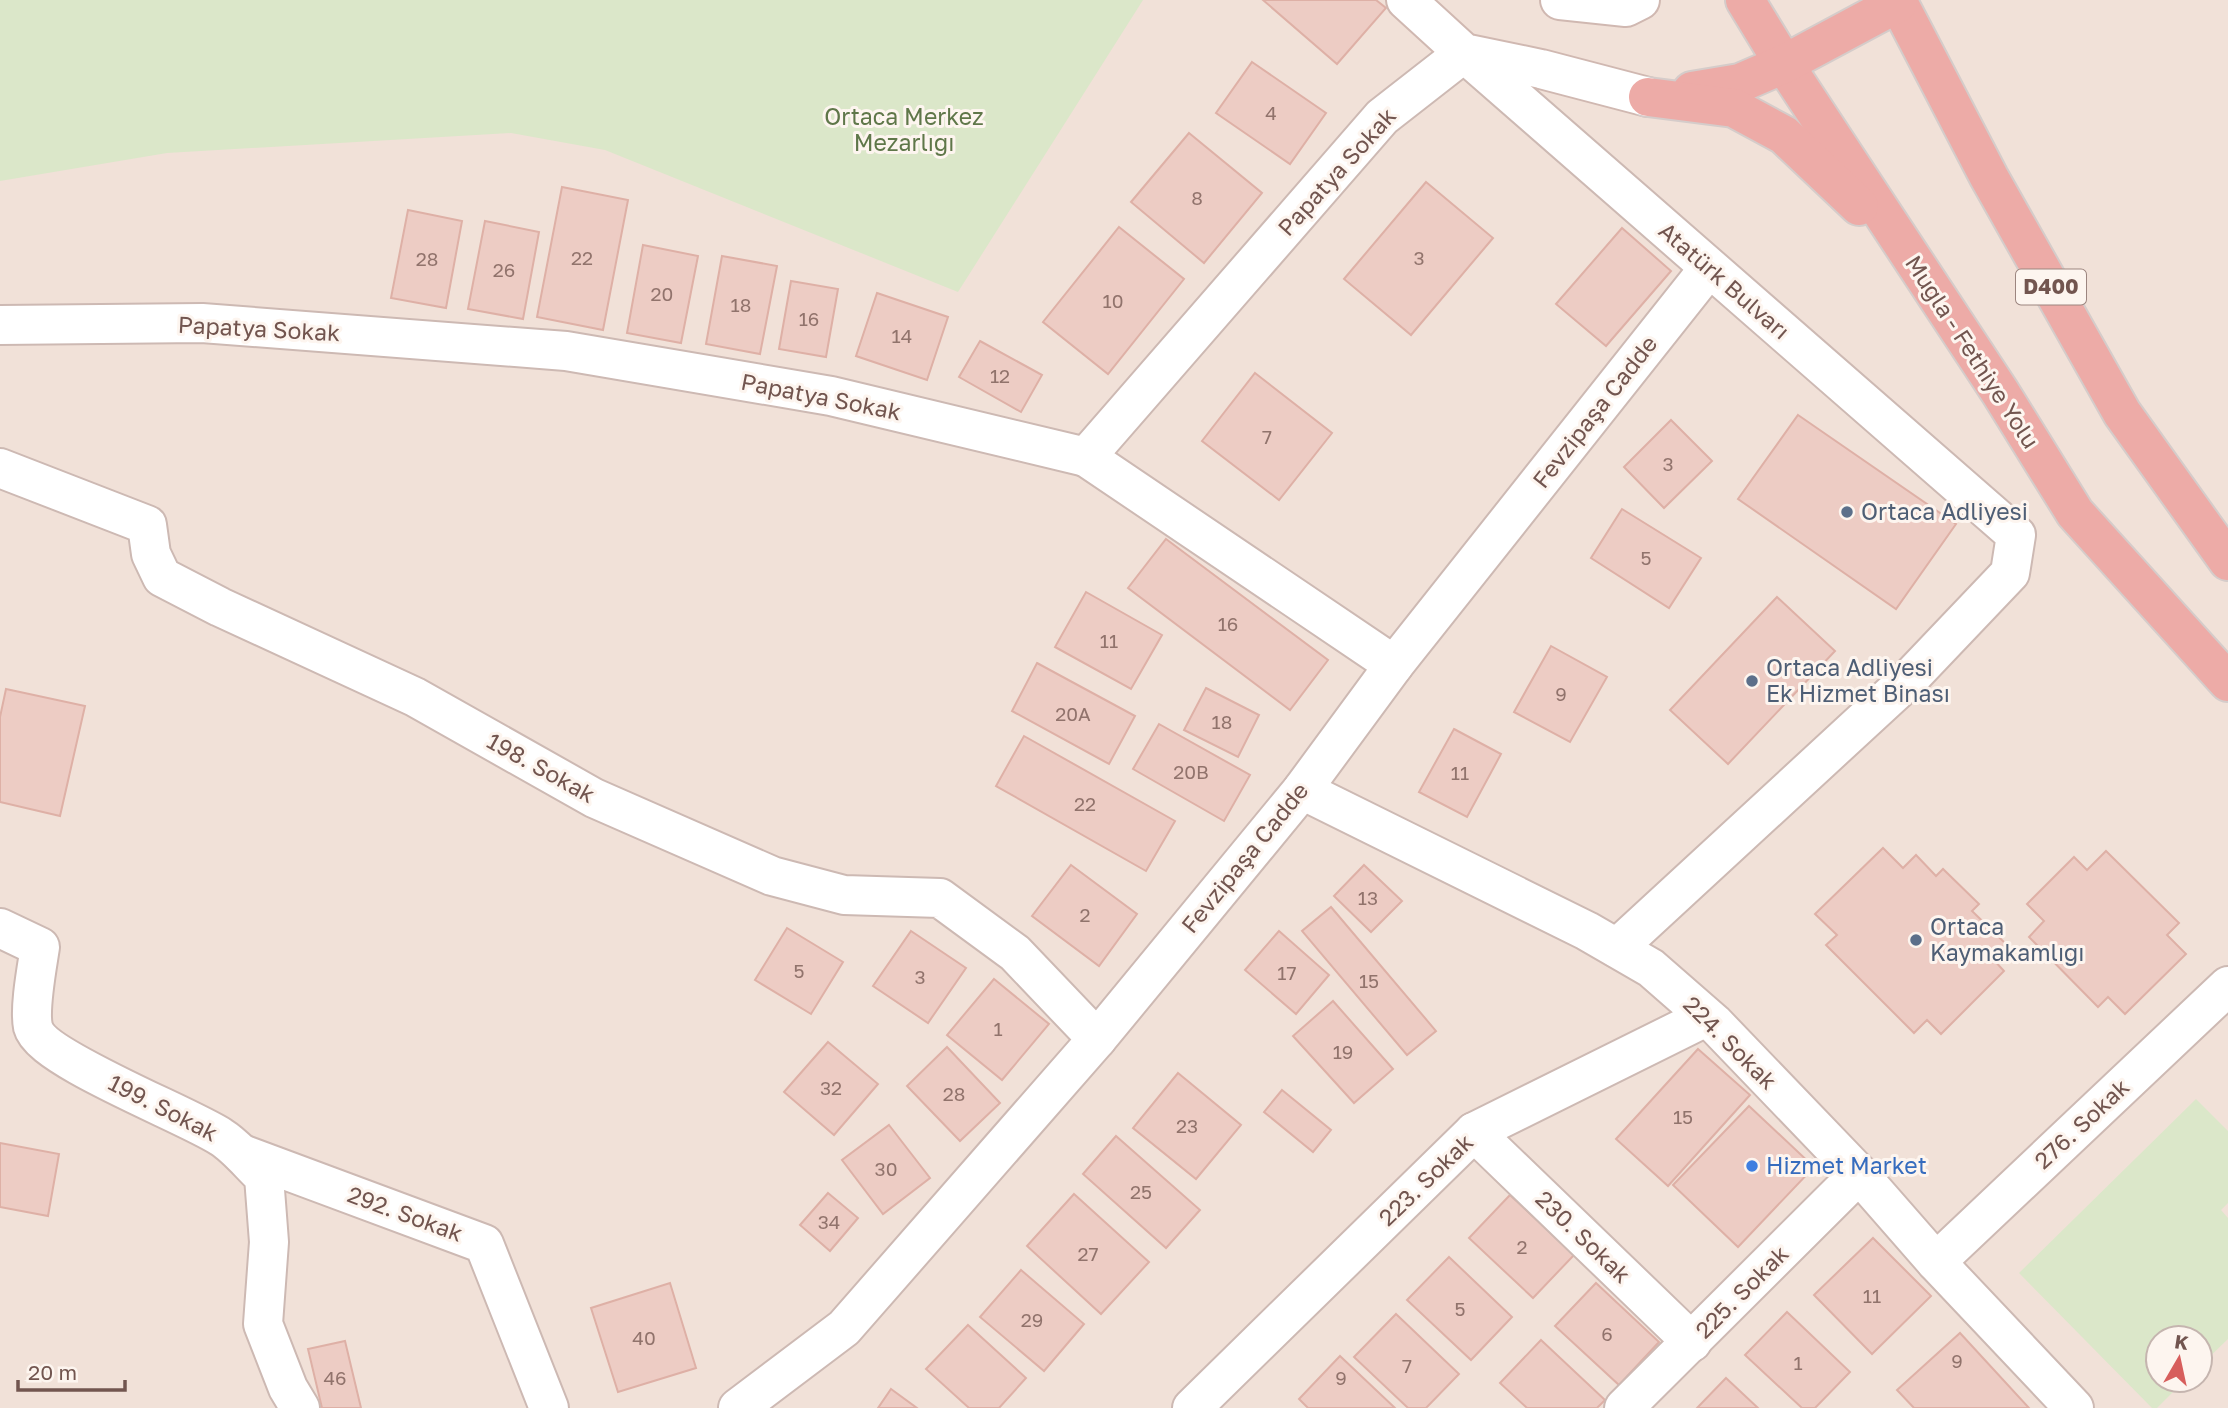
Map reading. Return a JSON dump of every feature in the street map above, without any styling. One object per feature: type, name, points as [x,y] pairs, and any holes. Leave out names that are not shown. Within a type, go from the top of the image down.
[{"type":"highway","name":"Muğla - Fethiye Yolu","points":[[1745,0],[1784,64],[2000,392],[2075,513],[2228,682]]},
{"type":"highway","points":[[1648,97],[1740,83],[1784,64],[1898,1]]},
{"type":"highway","name":"D400","points":[[1898,1],[1996,188],[2122,413],[2228,561]]},
{"type":"highway","points":[[1648,97],[1734,108],[1784,135],[1904,247]]},
{"type":"street","name":"Atatürk Bulvarı","points":[[1406,0],[2016,535],[2010,573],[1912,677],[1617,948]]},
{"type":"street","points":[[1560,0],[1626,7],[1640,0]]},
{"type":"street","points":[[1464,53],[1541,69],[1648,97]]},
{"type":"street","name":"Papatya Sokak","points":[[0,325],[202,323],[566,351],[831,396],[1086,457],[1382,117],[1464,53]]},
{"type":"street","name":"Fevzipaşa Cadde","points":[[738,1408],[844,1328],[1097,1039],[1302,790],[1394,665],[1709,268]]},
{"type":"street","points":[[1086,457],[1394,665]]},
{"type":"street","name":"198. Sokak","points":[[0,468],[147,526],[150,554],[163,577],[220,607],[415,697],[594,798],[772,876],[844,895],[940,898],[1015,953],[1097,1039]]},
{"type":"street","name":"224. Sokak","points":[[1302,790],[1587,930],[1651,968],[1706,1017],[1859,1174],[1936,1262],[2074,1408]]},
{"type":"street","name":"199. Sokak","points":[[0,928],[40,947],[33,987],[33,1028],[46,1045],[121,1087],[221,1137],[264,1177],[269,1242],[263,1324],[288,1388],[300,1408]]},
{"type":"street","name":"276. Sokak","points":[[1936,1262],[2228,986]]},
{"type":"street","name":"223. Sokak","points":[[1192,1408],[1474,1132],[1706,1017]]},
{"type":"street","name":"230. Sokak","points":[[1474,1132],[1692,1342]]},
{"type":"street","name":"292. Sokak","points":[[239,1153],[484,1244],[549,1408]]},
{"type":"street","name":"225. Sokak","points":[[1624,1408],[1859,1174]]},
{"type":"shaded area","points":[[0,0],[2228,0],[2228,1408],[0,1408]]},
{"type":"green space","name":"Ortaca Merkez Mezarlığı","points":[[0,0],[1143,0],[958,292],[605,150],[511,133],[167,153],[0,181]]},
{"type":"green space","points":[[2196,1099],[2228,1131],[2228,1203],[2221,1210],[2228,1218],[2228,1339],[2214,1352],[2214,1324],[2144,1324],[2144,1394],[2171,1394],[2157,1408],[2152,1408],[2019,1273]]},
{"type":"building","points":[[1263,0],[1376,0],[1386,8],[1337,64]]},
{"type":"building","points":[[1252,62],[1326,113],[1290,164],[1216,113]]},
{"type":"building","points":[[1189,133],[1262,193],[1204,263],[1131,202]]},
{"type":"building","points":[[1426,182],[1493,238],[1411,335],[1344,279]]},
{"type":"building","points":[[562,187],[628,200],[603,330],[537,317]]},
{"type":"building","points":[[408,210],[462,221],[446,308],[391,298]]},
{"type":"building","points":[[485,221],[539,232],[523,319],[468,309]]},
{"type":"building","points":[[1119,227],[1184,279],[1108,374],[1043,322]]},
{"type":"building","points":[[1622,228],[1671,271],[1606,346],[1556,304]]},
{"type":"building","points":[[643,245],[698,256],[681,343],[627,333]]},
{"type":"building","points":[[722,256],[777,266],[760,354],[706,344]]},
{"type":"building","points":[[791,281],[838,289],[826,357],[779,349]]},
{"type":"building","points":[[877,293],[948,317],[927,380],[856,356]]},
{"type":"building","points":[[980,341],[1042,375],[1021,412],[959,377]]},
{"type":"building","points":[[1255,373],[1332,433],[1279,500],[1202,441]]},
{"type":"building","name":"Ortaca Adliyesi","points":[[1798,415],[1956,524],[1896,609],[1738,499]]},
{"type":"building","points":[[1671,420],[1712,461],[1664,508],[1624,467]]},
{"type":"building","points":[[1622,509],[1701,558],[1669,608],[1591,558]]},
{"type":"building","points":[[1166,539],[1328,660],[1290,710],[1128,588]]},
{"type":"building","points":[[1086,592],[1162,635],[1131,689],[1055,647]]},
{"type":"building","name":"Ortaca Adliyesi Ek Hizmet Binası","points":[[1777,597],[1835,651],[1728,764],[1670,710]]},
{"type":"building","points":[[1551,646],[1607,677],[1570,742],[1514,712]]},
{"type":"building","points":[[1037,663],[1135,716],[1109,764],[1012,711]]},
{"type":"building","points":[[1206,688],[1259,715],[1238,757],[1184,730]]},
{"type":"building","points":[[6,689],[85,706],[60,816],[0,802],[0,717]]},
{"type":"building","points":[[1159,724],[1250,775],[1224,821],[1133,769]]},
{"type":"building","points":[[1454,729],[1501,754],[1467,817],[1419,792]]},
{"type":"building","points":[[1024,736],[1175,821],[1146,871],[996,786]]},
{"type":"building","name":"Ortaca Kaymakamlığı","points":[[1883,848],[1903,868],[1916,855],[1936,876],[1943,869],[1979,904],[1972,911],[2006,944],[1992,958],[2004,971],[1941,1034],[1927,1020],[1914,1033],[1826,945],[1837,935],[1815,914]]},
{"type":"building","points":[[2106,851],[2179,923],[2167,935],[2186,954],[2125,1014],[2108,997],[2098,1007],[2029,937],[2044,921],[2027,904],[2074,857],[2087,870]]},
{"type":"building","points":[[1071,865],[1137,914],[1099,966],[1032,916]]},
{"type":"building","points":[[1364,865],[1402,901],[1371,932],[1334,896]]},
{"type":"building","points":[[1331,907],[1436,1031],[1407,1055],[1302,931]]},
{"type":"building","points":[[787,928],[843,962],[811,1014],[755,980]]},
{"type":"building","points":[[911,931],[966,968],[928,1023],[873,986]]},
{"type":"building","points":[[1279,931],[1329,975],[1296,1014],[1245,970]]},
{"type":"building","points":[[994,979],[1049,1024],[1002,1080],[947,1035]]},
{"type":"building","points":[[1333,1001],[1393,1069],[1354,1103],[1293,1036]]},
{"type":"building","points":[[828,1042],[878,1084],[834,1135],[784,1092]]},
{"type":"building","points":[[947,1047],[1000,1103],[960,1141],[907,1086]]},
{"type":"building","points":[[1698,1049],[1750,1095],[1668,1186],[1616,1139]]},
{"type":"building","points":[[1178,1073],[1241,1125],[1196,1179],[1133,1128]]},
{"type":"building","points":[[1282,1090],[1331,1130],[1313,1152],[1264,1112]]},
{"type":"building","points":[[1749,1106],[1814,1167],[1738,1247],[1673,1185]]},
{"type":"building","points":[[889,1125],[930,1178],[883,1214],[842,1160]]},
{"type":"building","points":[[1116,1136],[1200,1210],[1166,1248],[1083,1174]]},
{"type":"building","points":[[0,1143],[59,1154],[48,1216],[0,1207]]},
{"type":"building","points":[[828,1193],[858,1218],[830,1251],[800,1225]]},
{"type":"building","points":[[1074,1194],[1149,1262],[1101,1314],[1027,1246]]},
{"type":"building","points":[[1510,1195],[1574,1255],[1533,1298],[1469,1238]]},
{"type":"building","points":[[1873,1238],[1931,1296],[1872,1354],[1814,1295]]},
{"type":"building","points":[[1449,1257],[1512,1317],[1471,1360],[1407,1300]]},
{"type":"building","points":[[1021,1270],[1084,1324],[1044,1371],[980,1317]]},
{"type":"building","points":[[670,1283],[696,1368],[618,1392],[591,1308]]},
{"type":"building","points":[[1596,1283],[1659,1342],[1619,1385],[1555,1326]]},
{"type":"building","points":[[1787,1312],[1850,1372],[1815,1408],[1802,1408],[1745,1355]]},
{"type":"building","points":[[1396,1314],[1459,1374],[1426,1408],[1408,1408],[1354,1357]]},
{"type":"building","points":[[968,1325],[1026,1378],[999,1408],[969,1408],[926,1369]]},
{"type":"building","points":[[1960,1333],[2029,1408],[1914,1408],[1897,1390]]},
{"type":"building","points":[[1541,1340],[1605,1400],[1597,1408],[1527,1408],[1500,1383]]},
{"type":"building","points":[[345,1341],[361,1408],[322,1408],[308,1349]]},
{"type":"building","points":[[1340,1356],[1395,1408],[1308,1408],[1299,1399]]},
{"type":"building","points":[[1726,1378],[1758,1408],[1697,1408]]},
{"type":"building","points":[[891,1389],[917,1408],[878,1408]]},
{"type":"place","name":"Ortaca Adliyesi","points":[[1847,512]]},
{"type":"place","name":"Ortaca Adliyesi Ek Hizmet Binası","points":[[1752,681]]},
{"type":"place","name":"Ortaca Kaymakamlığı","points":[[1916,940]]},
{"type":"place","name":"Hizmet Market","points":[[1752,1166]]}]
